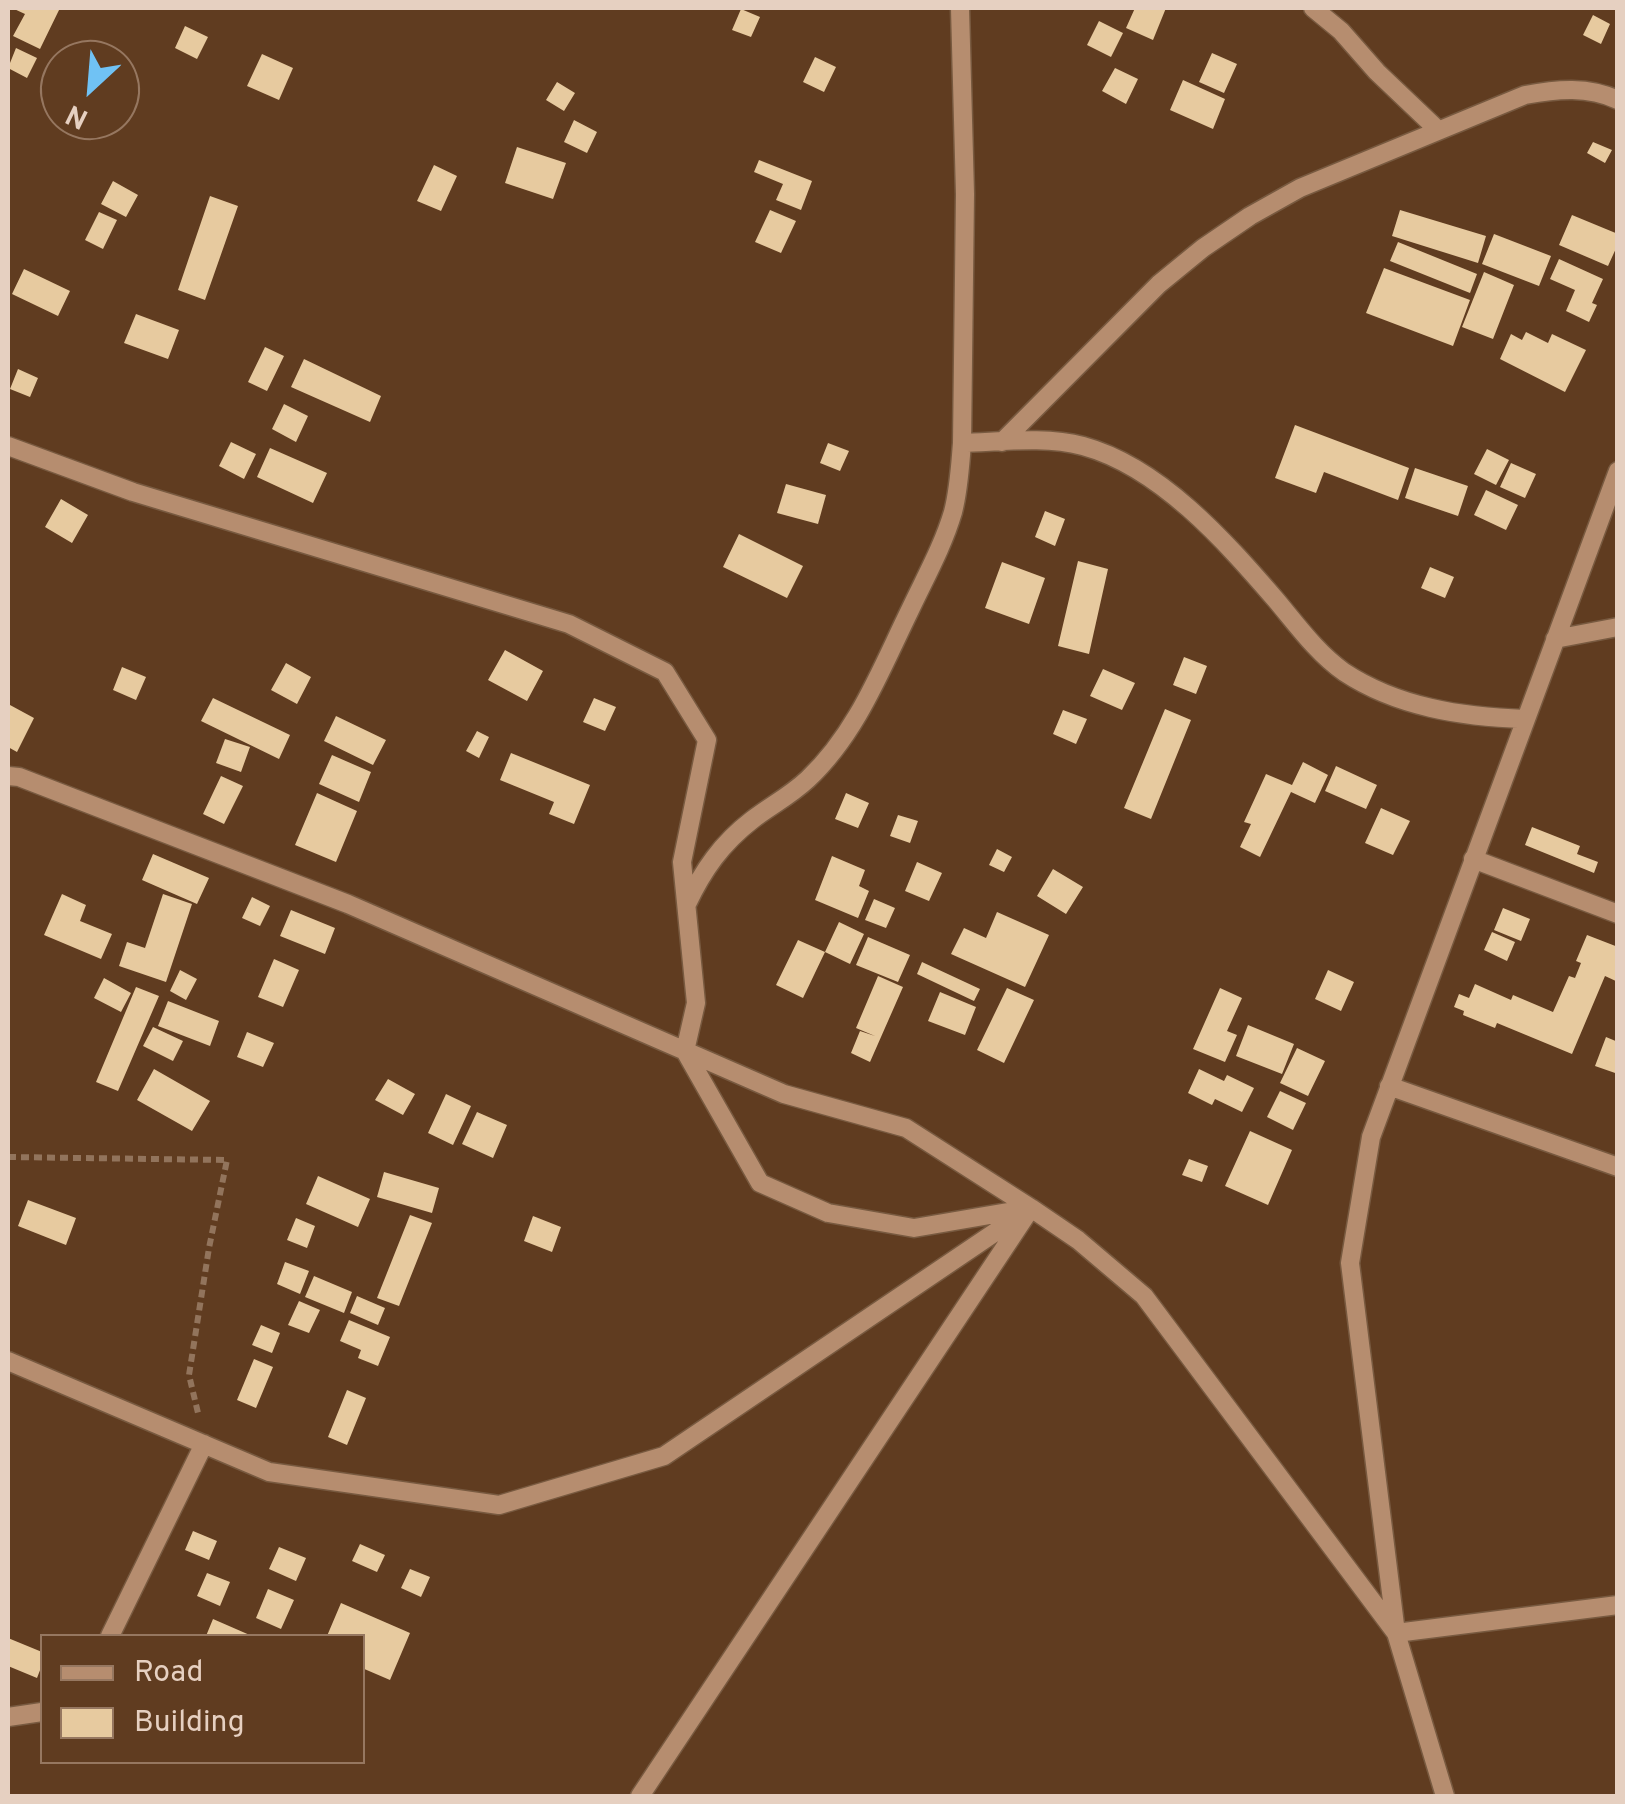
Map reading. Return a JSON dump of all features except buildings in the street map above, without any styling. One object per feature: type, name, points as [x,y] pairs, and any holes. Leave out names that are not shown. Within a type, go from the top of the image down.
[{"type":"street","points":[[686,904],[699,878],[734,834],[807,780],[850,728],[943,539],[952,512],[960,478],[962,443],[964,194],[960,8]]},
{"type":"street","points":[[1313,8],[1342,31],[1377,72],[1438,130]]},
{"type":"street","points":[[1002,442],[1159,284],[1203,248],[1300,188],[1526,95],[1581,90],[1618,100]]},
{"type":"street","points":[[962,443],[1044,441],[1106,454],[1176,499],[1224,542],[1316,648],[1362,683],[1458,714],[1525,719]]},
{"type":"street","points":[[8,446],[133,492],[569,624],[665,672],[707,740],[682,862],[696,1003],[684,1052],[760,1183],[828,1213],[914,1228],[1031,1208]]},
{"type":"street","points":[[1445,1796],[1396,1633],[1350,1263],[1371,1137],[1618,471]]},
{"type":"street","points":[[1554,639],[1618,628]]},
{"type":"street","points":[[8,776],[348,904],[784,1094],[906,1128],[1078,1240],[1144,1296],[1396,1633]]},
{"type":"street","points":[[1473,859],[1618,914]]},
{"type":"street","points":[[1389,1086],[1618,1167]]},
{"type":"street","points":[[8,1361],[269,1472],[499,1505],[664,1456],[1031,1208]]},
{"type":"street","points":[[640,1796],[1031,1208]]},
{"type":"street","points":[[111,1634],[204,1444]]},
{"type":"street","points":[[1396,1633],[1618,1605]]},
{"type":"street","points":[[8,1717],[40,1712]]},
{"type":"path","points":[[8,1157],[227,1160],[208,1248],[189,1375],[204,1444]]}]
